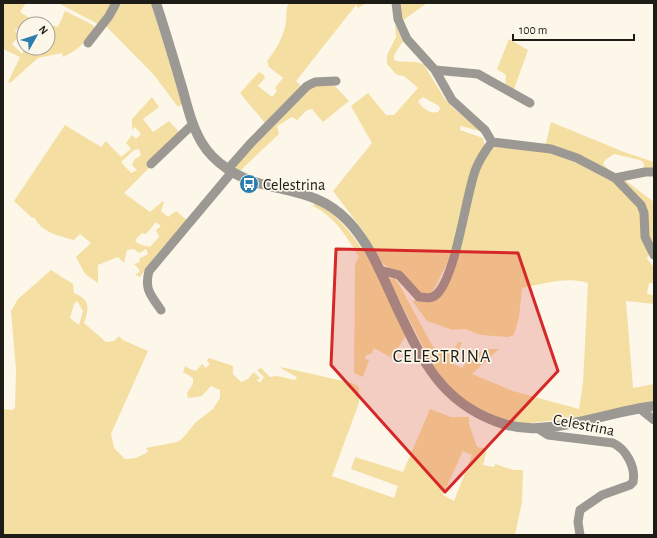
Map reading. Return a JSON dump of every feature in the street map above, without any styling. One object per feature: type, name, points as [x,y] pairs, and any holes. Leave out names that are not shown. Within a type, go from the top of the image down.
[{"type":"street","points":[[88,43],[109,16],[116,3]]},
{"type":"street","name":"Celestrina","points":[[156,3],[193,124],[207,150],[230,170],[247,180],[302,193],[328,204],[350,223],[379,270],[425,363],[446,391],[468,410],[503,424],[537,428],[578,422],[654,406]]},
{"type":"street","points":[[396,3],[398,19],[407,39],[435,70],[452,100],[486,130],[492,142]]},
{"type":"street","points":[[435,70],[478,74],[530,103]]},
{"type":"street","points":[[162,310],[149,293],[146,283],[149,271],[250,144],[307,86],[315,82],[336,81]]},
{"type":"street","points":[[151,164],[193,124]]},
{"type":"street","points":[[492,142],[551,148],[578,158],[615,178],[641,205],[644,213],[645,237],[654,255]]},
{"type":"street","points":[[379,270],[399,275],[419,297],[433,297],[438,293],[451,265],[475,171],[483,153],[492,142]]},
{"type":"street","points":[[615,178],[645,172],[654,172]]},
{"type":"street","points":[[639,408],[654,420]]},
{"type":"street","name":"Celestrina","points":[[537,428],[548,435],[612,443],[620,447],[627,456],[633,471],[633,482],[602,495],[580,510],[578,522],[580,535]]},
{"type":"highlighted area","points":[[336,249],[518,253],[558,371],[445,492],[331,365]]},
{"type":"shaded area","points":[[3,3],[26,3],[20,12],[26,16],[16,16],[16,39],[12,44],[16,48],[16,55],[3,49]]},
{"type":"shaded area","points":[[58,3],[114,3],[98,24]]},
{"type":"shaded area","points":[[118,3],[151,3],[182,104],[178,107],[154,75],[105,25]]},
{"type":"shaded area","points":[[289,3],[366,3],[358,8],[356,5],[296,81],[301,86],[265,123],[240,93],[259,72],[264,75],[265,78],[258,86],[272,97],[277,91],[275,88],[283,78],[269,67],[267,61],[281,38],[286,22]]},
{"type":"shaded area","points":[[398,3],[427,3],[402,21]]},
{"type":"shaded area","points":[[65,11],[93,25],[95,28],[85,41],[77,48],[63,57],[62,53],[56,54],[56,26],[58,27]]},
{"type":"shaded area","points":[[395,24],[403,41],[394,55],[394,60],[401,62],[417,62],[424,65],[445,99],[453,108],[483,132],[461,126],[460,130],[483,138],[485,147],[446,266],[432,293],[425,297],[380,261],[364,232],[333,191],[372,143],[351,106],[368,93],[386,115],[394,115],[418,88],[404,76],[397,75],[387,64],[387,55],[396,37]],"holes":[[[423,97],[439,106],[440,109],[438,112],[432,112],[424,108],[418,101]]]},
{"type":"shaded area","points":[[509,39],[528,50],[513,92],[505,87],[506,75],[497,69]]},
{"type":"shaded area","points":[[18,56],[48,56],[38,58],[10,83],[8,82],[20,57]]},
{"type":"shaded area","points":[[313,85],[334,85],[349,101],[323,122],[312,109],[307,110],[297,120],[292,117],[277,126],[279,134],[240,171],[234,166]]},
{"type":"shaded area","points":[[152,97],[159,107],[143,119],[153,132],[169,121],[180,133],[153,164],[124,193],[150,212],[163,201],[161,211],[168,217],[176,211],[187,220],[157,254],[140,277],[135,275],[139,272],[139,269],[134,264],[140,262],[139,259],[148,254],[146,249],[139,253],[134,249],[127,250],[124,263],[118,257],[98,265],[98,283],[85,274],[76,257],[91,243],[80,234],[74,240],[51,233],[42,227],[34,217],[32,218],[14,201],[65,125],[101,147],[106,141],[121,157],[131,149],[126,143],[132,135],[136,139],[141,134],[135,127],[132,130],[132,119]],"holes":[[[139,149],[141,155],[134,160],[132,165],[137,170],[131,173],[121,162],[134,150]],[[156,222],[161,226],[156,230],[159,237],[150,247],[136,242],[135,240],[142,233],[146,234]]]},
{"type":"shaded area","points":[[551,122],[624,152],[654,162],[654,170],[645,170],[643,162],[640,160],[614,154],[605,160],[603,164],[610,171],[545,147]]},
{"type":"shaded area","points":[[495,147],[542,151],[569,158],[616,183],[638,206],[649,254],[647,259],[654,267],[654,283],[649,283],[647,294],[654,295],[654,304],[626,301],[633,388],[654,384],[654,401],[585,416],[525,424],[495,417],[477,409],[450,389],[432,364],[388,278],[395,279],[400,286],[433,347],[452,355],[458,342],[462,343],[451,363],[462,368],[475,351],[483,353],[484,349],[499,349],[472,374],[513,391],[579,409],[583,383],[588,283],[563,280],[522,288],[519,317],[514,335],[508,337],[481,335],[465,329],[453,330],[427,321],[413,302],[414,300],[424,302],[431,300],[444,283],[480,164],[491,149]]},
{"type":"shaded area","points":[[622,178],[654,202],[654,252],[651,250],[643,213]]},
{"type":"shaded area","points":[[315,202],[331,213],[345,226],[358,243],[380,280],[406,335],[392,358],[374,348],[371,354],[366,355],[365,359],[369,360],[363,377],[354,373],[355,264],[359,257],[340,228],[321,210],[313,206]]},
{"type":"shaded area","points":[[51,270],[73,284],[74,293],[80,296],[87,305],[88,309],[84,323],[106,342],[114,341],[119,336],[123,340],[148,351],[111,434],[114,448],[125,459],[136,458],[148,452],[146,448],[177,442],[182,439],[196,422],[213,409],[220,398],[220,390],[211,386],[202,396],[188,398],[187,393],[193,384],[193,378],[183,372],[185,366],[196,371],[202,364],[206,368],[210,364],[207,361],[209,358],[233,366],[233,374],[241,382],[248,379],[254,372],[260,378],[257,380],[260,383],[264,377],[257,370],[261,368],[270,377],[277,376],[295,380],[297,377],[281,367],[352,383],[359,387],[359,403],[332,476],[394,498],[398,486],[351,469],[355,457],[403,472],[430,409],[451,417],[469,417],[469,424],[477,447],[487,449],[483,465],[494,467],[495,464],[513,470],[523,470],[522,502],[515,535],[3,535],[3,409],[13,410],[15,407],[16,369],[11,311],[18,299]],"holes":[[[77,301],[83,311],[79,325],[70,318],[74,304]],[[463,451],[472,455],[454,501],[443,495]]]},
{"type":"place","name":"Celestrina","points":[[249,184]]},
{"type":"district","name":"CELESTRINA","points":[[442,356]]}]
